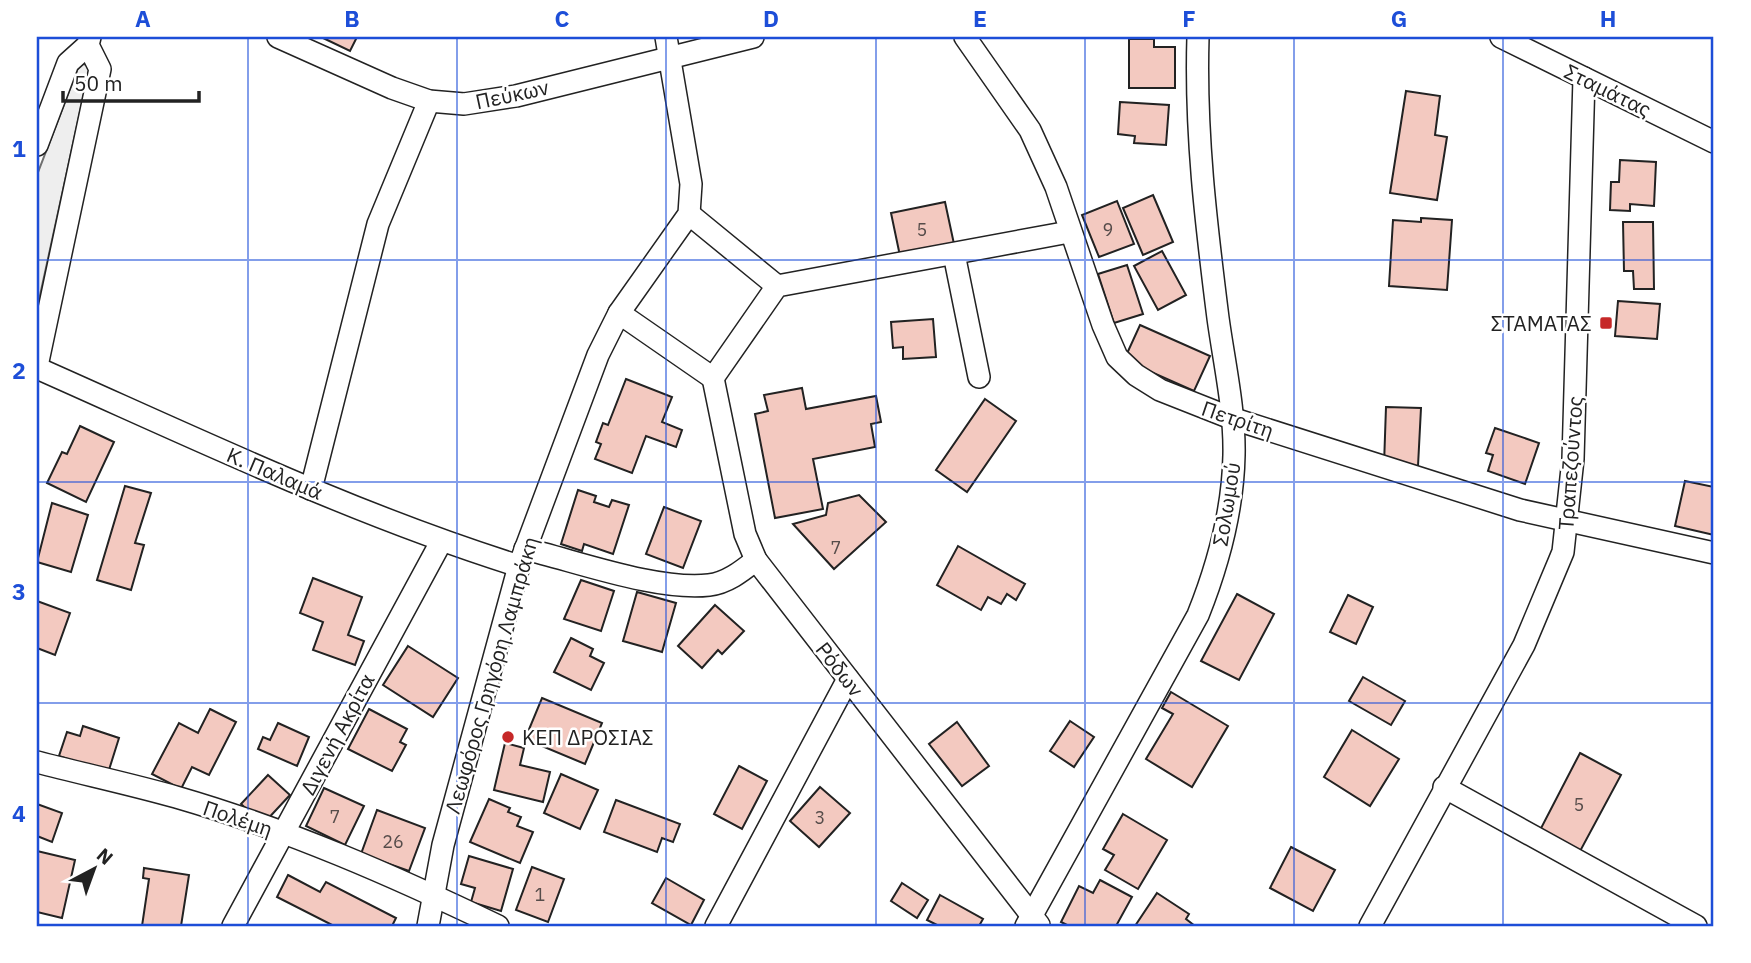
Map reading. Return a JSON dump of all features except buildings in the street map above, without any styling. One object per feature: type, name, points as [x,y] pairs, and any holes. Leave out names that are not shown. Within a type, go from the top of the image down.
[{"type":"street","name":"Πεύκων","points":[[278,37],[392,88],[429,100],[464,104],[516,96],[668,46],[753,37]]},
{"type":"street","name":"Πετρίτη","points":[[965,37],[1030,130],[1056,187],[1069,232],[1117,357],[1136,375],[1160,390],[1231,418],[1568,523],[1714,553]]},
{"type":"street","name":"Σολωμού","points":[[1033,923],[1193,624],[1206,594],[1225,526],[1234,455],[1201,182],[1196,102],[1198,37]]},
{"type":"street","name":"Σταμάτας","points":[[1501,37],[1714,142]]},
{"type":"street","points":[[37,145],[68,63],[89,41],[100,69],[37,367]]},
{"type":"street","points":[[668,46],[691,184],[689,214],[777,286]]},
{"type":"street","name":"Τραπεζούντος","points":[[1370,926],[1524,645],[1563,552],[1573,458],[1584,78]]},
{"type":"street","points":[[311,489],[378,224],[429,100]]},
{"type":"street","name":"Λεωφόρος Γρηγόρη Λαμπράκη","points":[[428,926],[432,895],[522,557],[598,355],[619,313],[689,214]]},
{"type":"street","points":[[619,313],[713,378],[777,286],[1069,232]]},
{"type":"street","points":[[954,254],[979,377]]},
{"type":"street","name":"Κ. Παλαμά","points":[[37,367],[311,489],[441,542],[674,583],[710,585],[737,575],[756,560]]},
{"type":"street","name":"Ρόδων","points":[[713,378],[745,534],[756,560],[1033,923]]},
{"type":"street","name":"Διγενή Ακρίτα","points":[[233,926],[441,542]]},
{"type":"street","points":[[716,926],[848,679]]},
{"type":"street","name":"Πολέμη","points":[[37,762],[178,798],[284,833],[432,895],[498,926]]},
{"type":"street","points":[[1444,787],[1696,926]]},
{"type":"shaded area","points":[[80,63],[90,66],[37,309],[37,175]]},
{"type":"place","name":"ΣΤΑΜΑΤΑΣ","points":[[1606,323]]},
{"type":"place","name":"ΚΕΠ ΔΡΟΣΙΑΣ","points":[[508,737]]}]
